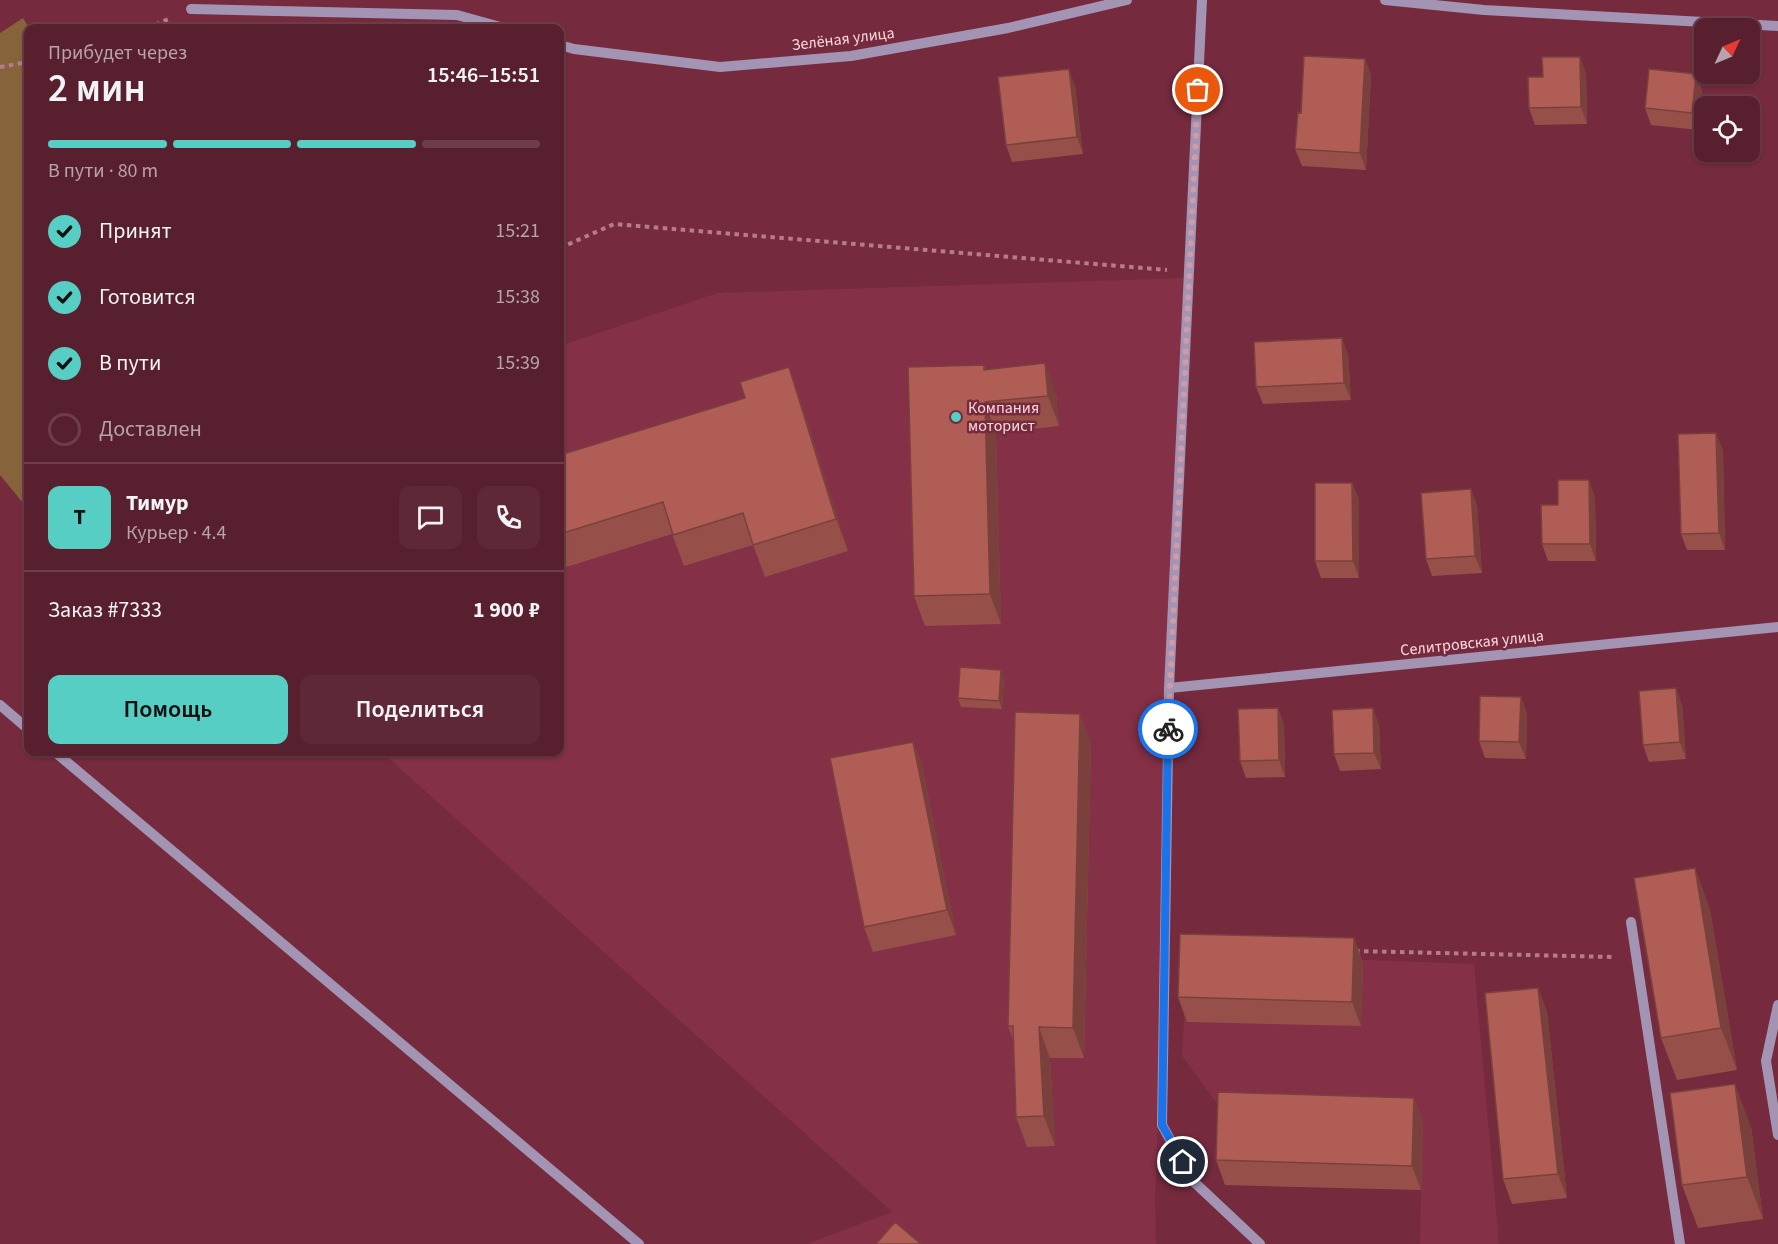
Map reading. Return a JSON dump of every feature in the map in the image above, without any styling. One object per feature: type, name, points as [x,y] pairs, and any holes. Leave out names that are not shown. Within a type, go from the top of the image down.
[{"type":"street","name":"Зелёная улица","points":[[564,46],[720,67],[851,56],[1008,28],[1127,0]]},
{"type":"street","points":[[1202,0],[1169,688],[1162,1125],[1193,1181],[1260,1244]]},
{"type":"street","points":[[1385,0],[1484,10],[1778,26]]},
{"type":"street","points":[[191,9],[457,15],[490,24]]},
{"type":"street","name":"Селитровская улица","points":[[1169,688],[1778,627]]},
{"type":"street","points":[[0,705],[24,726]]},
{"type":"street","points":[[60,756],[639,1244]]},
{"type":"street","points":[[1631,922],[1680,1244]]},
{"type":"street","points":[[1778,1005],[1766,1061],[1778,1135]]},
{"type":"path","points":[[0,67],[24,63]]},
{"type":"path","points":[[564,246],[614,224],[1189,271]]},
{"type":"path","points":[[1354,951],[1637,958]]},
{"type":"shaded area","points":[[23,18],[27,24],[24,24],[24,504],[0,475],[0,33]]},
{"type":"shaded area","points":[[1183,278],[1165,946],[1155,1197],[1156,1244],[807,1244],[892,1212],[386,756],[564,756],[564,345],[717,293]]},
{"type":"shaded area","points":[[1188,953],[1474,964],[1499,1244],[1420,1244],[1421,1190],[1225,1185],[1227,1117],[1182,1056]]},
{"type":"building","points":[[1304,56],[1365,59],[1360,153],[1295,149],[1298,112],[1301,113]]},
{"type":"building","points":[[1542,57],[1580,57],[1581,107],[1529,108],[1528,77],[1543,77]]},
{"type":"building","points":[[1069,69],[1077,137],[1006,145],[998,77]]},
{"type":"building","points":[[1649,69],[1694,74],[1692,113],[1645,108]]},
{"type":"building","points":[[1342,338],[1344,383],[1256,387],[1254,342]]},
{"type":"building","points":[[1045,363],[1048,396],[985,402],[990,594],[914,596],[908,367],[984,365],[984,370]]},
{"type":"building","points":[[789,367],[836,519],[753,545],[743,513],[673,535],[663,502],[564,533],[564,454],[745,398],[740,382]]},
{"type":"building","points":[[1716,433],[1719,533],[1681,534],[1678,434]]},
{"type":"building","points":[[1558,480],[1589,480],[1590,544],[1542,544],[1541,505],[1558,505]]},
{"type":"building","points":[[1315,483],[1352,483],[1353,561],[1315,561]]},
{"type":"building","points":[[1471,489],[1475,556],[1426,559],[1421,493]]},
{"type":"building","points":[[960,667],[1001,670],[999,701],[958,698]]},
{"type":"building","points":[[1676,688],[1680,742],[1643,745],[1639,691]]},
{"type":"building","points":[[1480,696],[1521,697],[1519,742],[1479,741]]},
{"type":"building","points":[[1278,708],[1279,760],[1240,761],[1238,709]]},
{"type":"building","points":[[1373,708],[1374,753],[1334,754],[1332,710]]},
{"type":"building","points":[[1015,712],[1080,714],[1073,1028],[1039,1027],[1044,1116],[1016,1117],[1013,1026],[1008,1026]]},
{"type":"building","points":[[913,742],[947,910],[864,927],[830,758]]},
{"type":"building","points":[[1695,868],[1721,1028],[1661,1038],[1634,878]]},
{"type":"building","points":[[1180,934],[1354,938],[1352,1002],[1178,997]]},
{"type":"building","points":[[1538,988],[1558,1174],[1503,1179],[1485,993]]},
{"type":"building","points":[[1735,1084],[1747,1177],[1682,1185],[1670,1093]]},
{"type":"building","points":[[1218,1092],[1414,1098],[1412,1166],[1216,1160]]},
{"type":"building","points":[[895,1222],[921,1244],[876,1244]]},
{"type":"way so far","points":[[1168,729],[1198,90]]},
{"type":"place","name":"Компания моторист","points":[[956,417]]},
{"type":"route","points":[[1168,729],[1162,1125],[1183,1162]]}]
